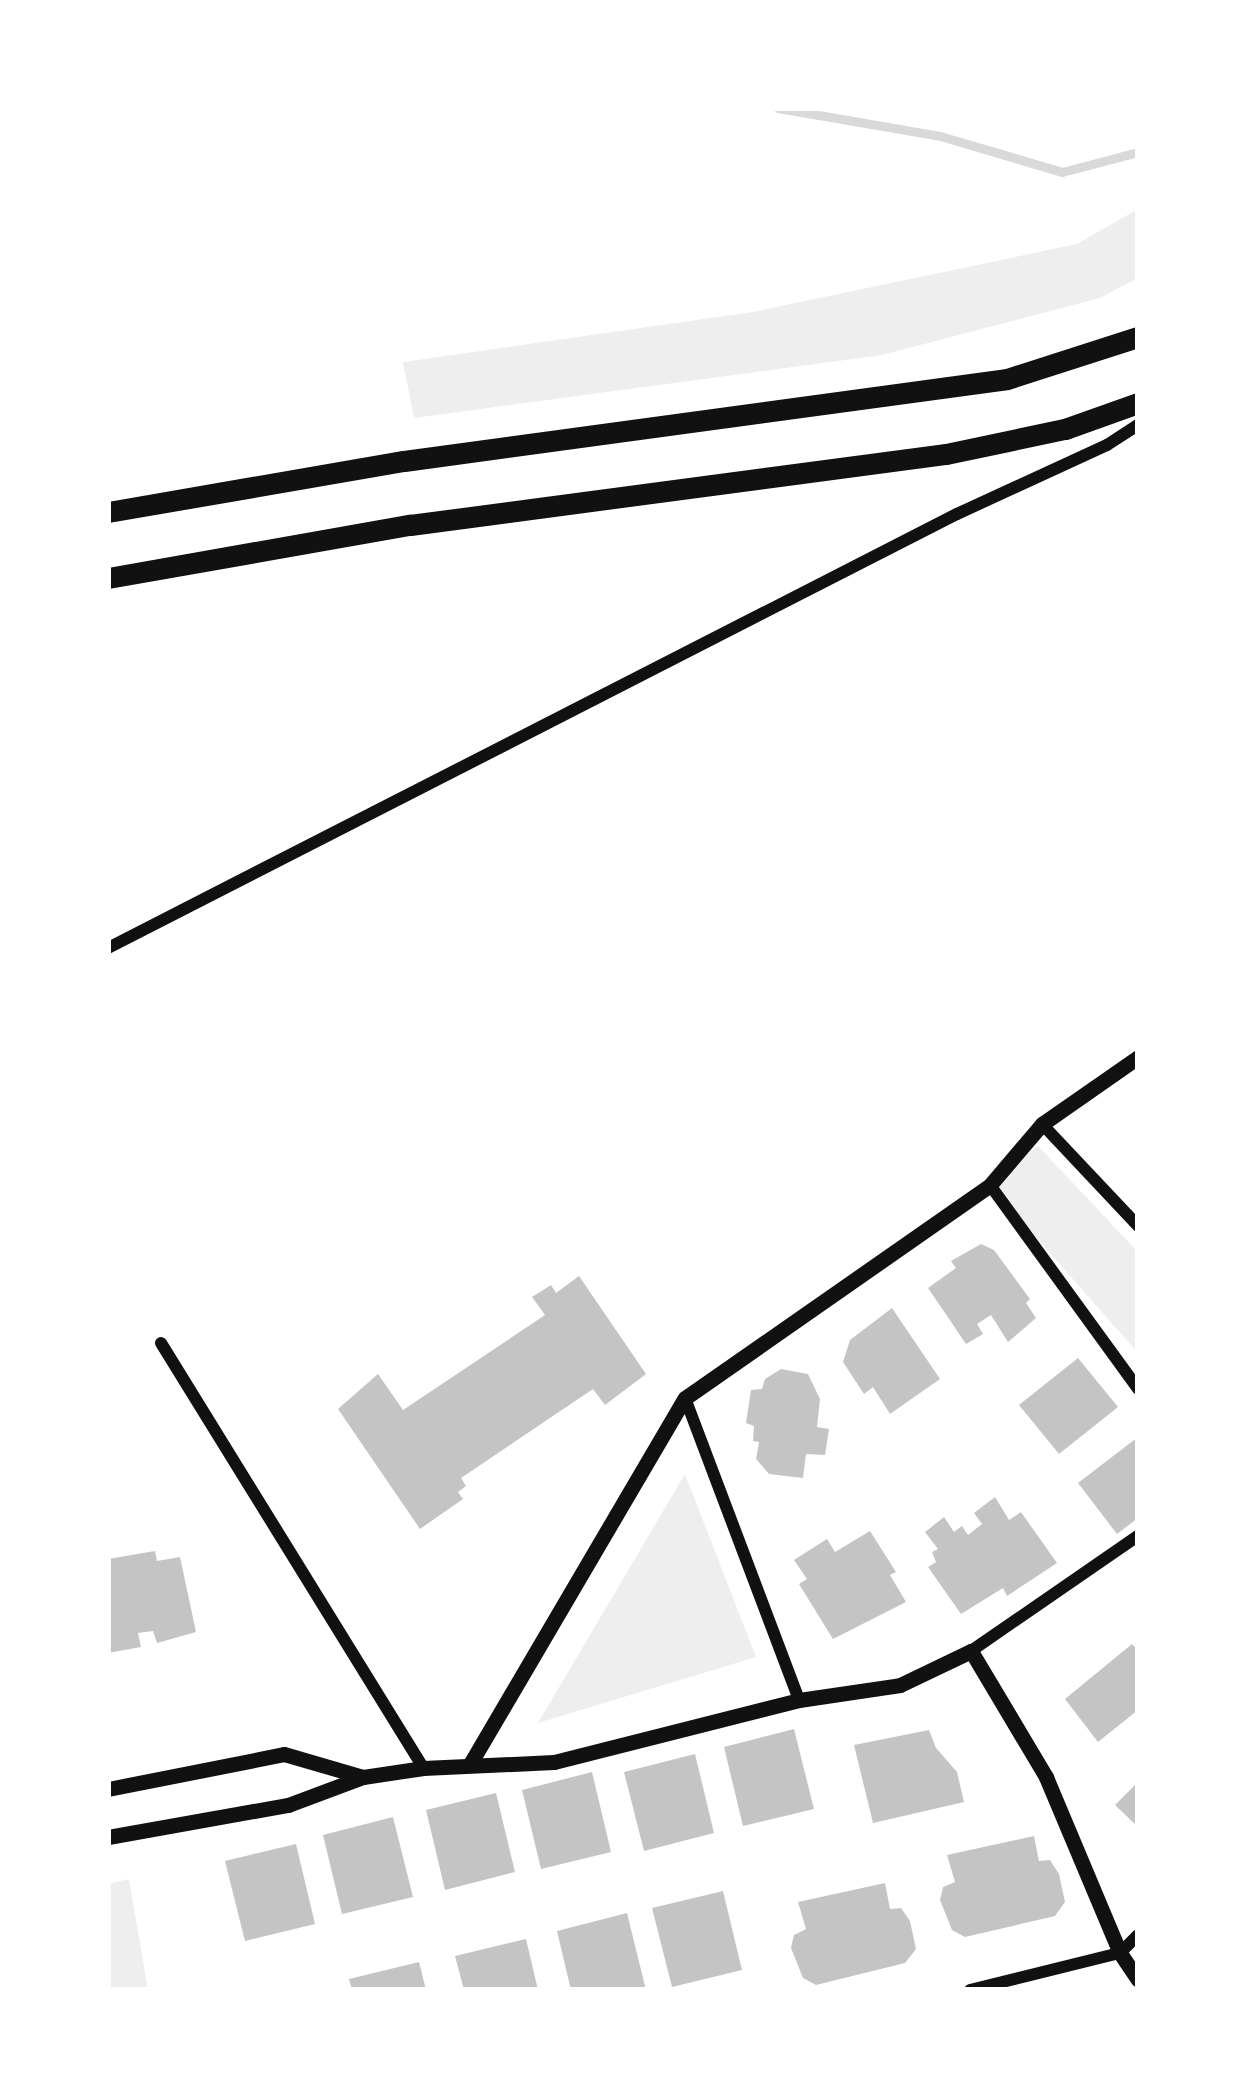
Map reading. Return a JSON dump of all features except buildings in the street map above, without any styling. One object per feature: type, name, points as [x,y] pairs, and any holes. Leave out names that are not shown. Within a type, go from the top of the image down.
[{"type":"highway","points":[[108,512],[404,461],[1007,379],[1138,338]]},
{"type":"highway","points":[[108,578],[410,524],[946,454],[1065,430],[1138,403]]},
{"type":"street","points":[[108,948],[957,514],[1107,446],[1138,424]]},
{"type":"street","points":[[470,1764],[685,1398],[990,1185],[1042,1124],[1138,1057]]},
{"type":"street","points":[[1042,1124],[1138,1226]]},
{"type":"street","points":[[990,1185],[1138,1389]]},
{"type":"street","points":[[160,1343],[423,1768]]},
{"type":"street","points":[[685,1398],[799,1700]]},
{"type":"street","points":[[108,1837],[289,1805],[363,1777],[470,1764],[554,1762],[799,1700],[900,1685],[971,1652],[1138,1536]]},
{"type":"street","points":[[971,1652],[1046,1777],[1120,1953],[1138,1980]]},
{"type":"street","points":[[108,1789],[284,1754],[363,1777]]},
{"type":"street","points":[[970,1990],[1120,1953],[1138,1935]]},
{"type":"shaded area","points":[[1138,209],[1138,278],[1100,298],[882,355],[414,418],[403,362],[753,312],[1077,244]]},
{"type":"shaded area","points":[[1038,1146],[1138,1252],[1138,1353],[990,1185]]},
{"type":"shaded area","points":[[685,1474],[756,1657],[538,1723]]},
{"type":"shaded area","points":[[129,1879],[148,1990],[108,1990],[108,1884]]},
{"type":"waterway","points":[[778,108],[940,136],[1062,172],[1138,152]]}]
